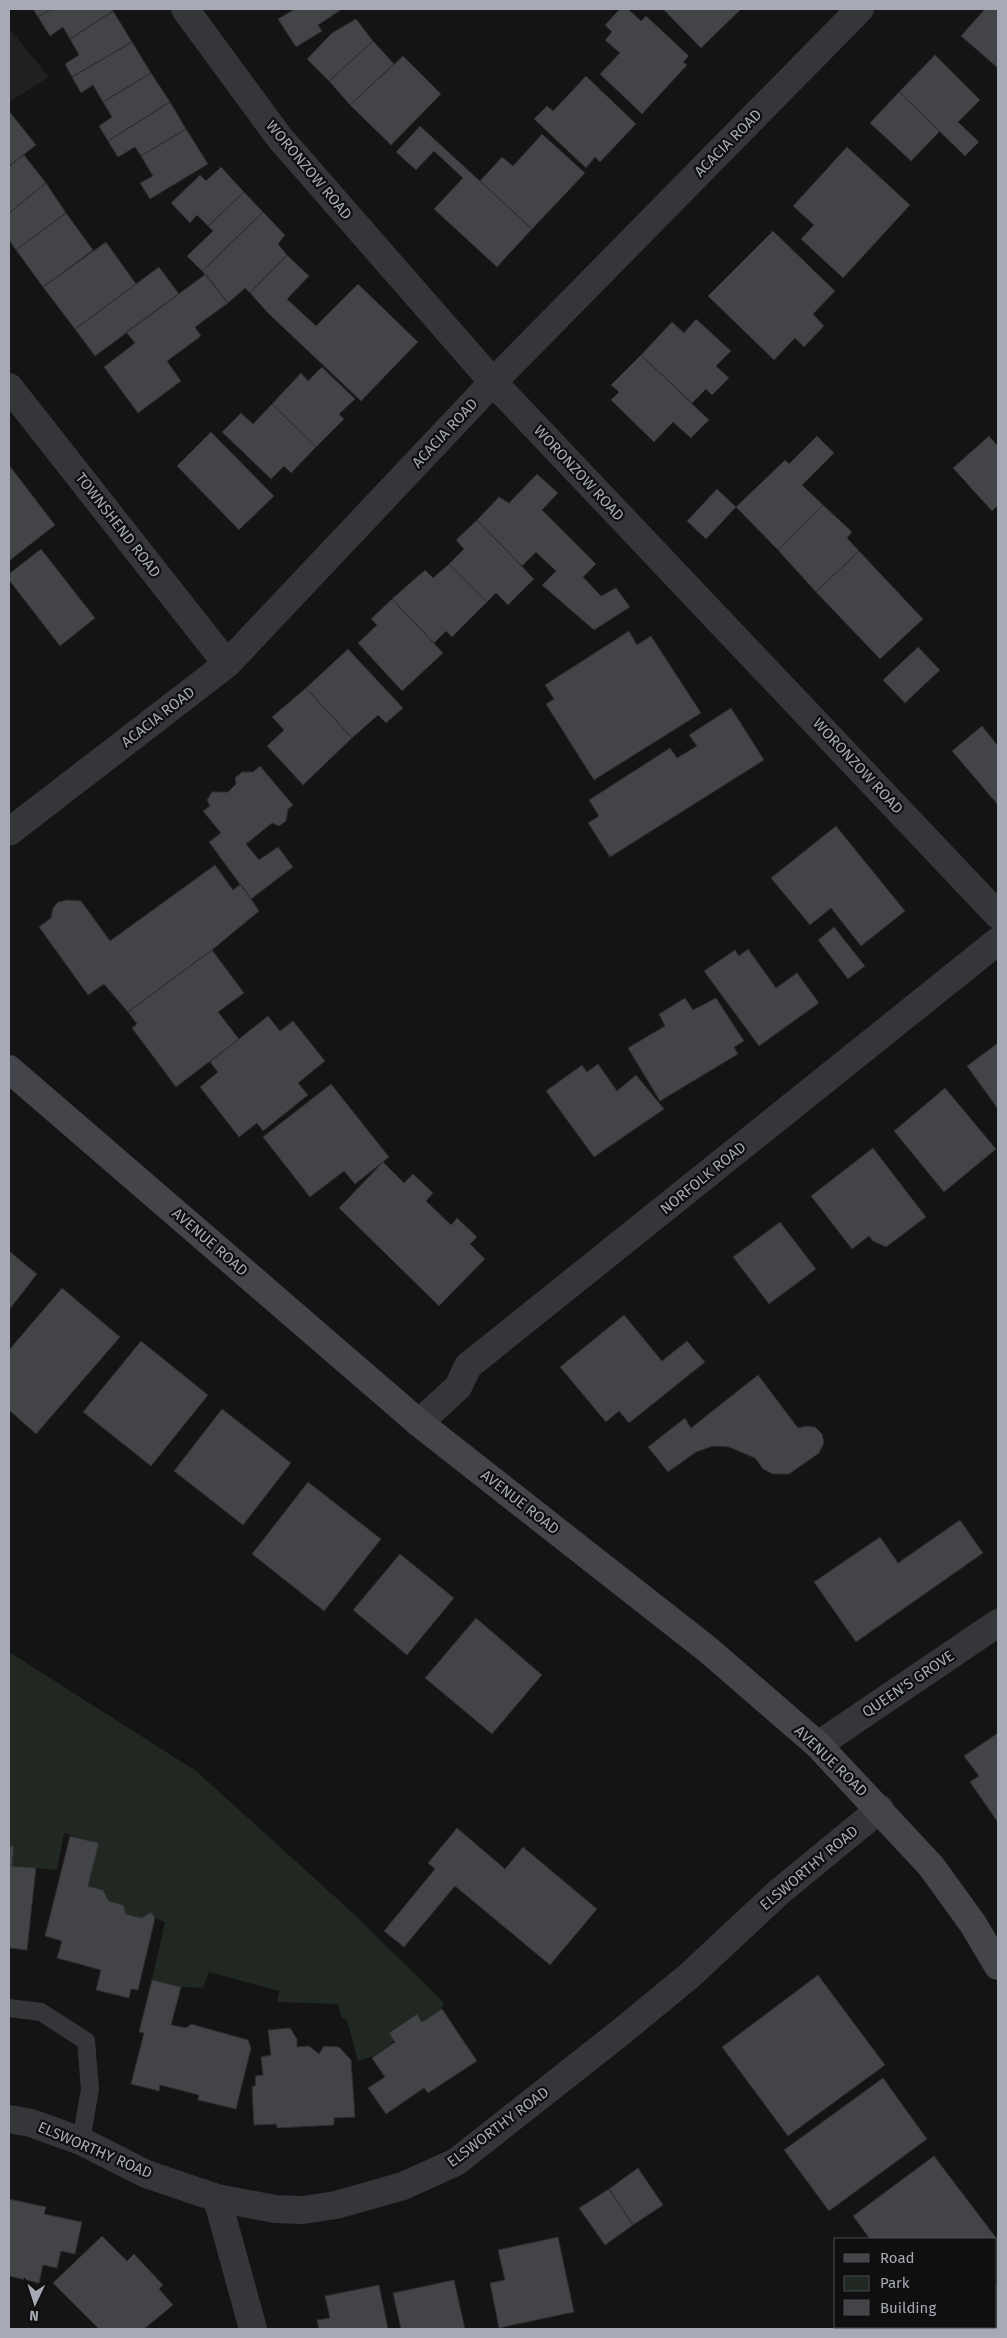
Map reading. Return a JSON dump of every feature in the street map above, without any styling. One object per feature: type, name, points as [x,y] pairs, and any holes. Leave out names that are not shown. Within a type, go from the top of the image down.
[{"type":"main road","name":"AVENUE ROAD","points":[[9,1069],[419,1423],[707,1649],[818,1745],[880,1809],[931,1866],[973,1924],[998,1966]]},
{"type":"street","name":"WORONZOW ROAD","points":[[184,9],[279,137],[493,382],[998,915]]},
{"type":"street","name":"ACACIA ROAD","points":[[9,832],[227,664],[493,382],[860,9]]},
{"type":"street","name":"TOWNSHEND ROAD","points":[[9,387],[227,664]]},
{"type":"street","name":"NORFOLK ROAD","points":[[419,1423],[458,1387],[468,1366],[998,942]]},
{"type":"street","name":"QUEEN'S GROVE","points":[[818,1745],[998,1623]]},
{"type":"street","name":"ELSWORTHY ROAD","points":[[9,2119],[31,2122],[82,2141],[146,2174],[217,2198],[275,2210],[303,2210],[336,2205],[403,2186],[456,2162],[687,1978],[779,1892],[880,1809]]},
{"type":"street","points":[[217,2198],[253,2329]]},
{"type":"lane","points":[[9,2008],[41,2012],[86,2041],[90,2090],[82,2141]]},
{"type":"shaded area","points":[[9,28],[49,77],[9,102]]},
{"type":"green space","points":[[9,1652],[196,1771],[355,1915],[444,2003],[442,2009],[422,2022],[417,2015],[398,2037],[384,2049],[358,2061],[347,2020],[341,2017],[338,2004],[277,2002],[279,1991],[209,1972],[203,1988],[181,1987],[152,1980],[165,1922],[155,1918],[151,1912],[142,1918],[126,1914],[123,1905],[109,1901],[103,1890],[88,1886],[98,1843],[64,1833],[57,1870],[12,1866],[14,1847],[9,1846]]},
{"type":"building","points":[[33,9],[51,9],[38,17]]},
{"type":"building","points":[[51,9],[112,9],[113,11],[70,39],[63,27],[50,36],[38,17]]},
{"type":"building","points":[[295,9],[342,9],[318,25],[322,31],[296,47],[278,19]]},
{"type":"building","points":[[620,9],[628,9],[641,21],[646,16],[689,56],[683,62],[687,65],[642,114],[600,74],[620,53],[605,40],[612,32],[605,25]]},
{"type":"building","points":[[663,9],[741,9],[701,48]]},
{"type":"building","points":[[985,9],[998,9],[998,68],[961,36]]},
{"type":"building","points":[[113,11],[132,42],[72,77],[65,64],[79,55],[70,39]]},
{"type":"building","points":[[356,19],[373,41],[329,81],[307,59],[332,33]]},
{"type":"building","points":[[373,41],[394,64],[350,105],[329,81]]},
{"type":"building","points":[[132,42],[151,73],[103,102],[93,85],[81,93],[72,77]]},
{"type":"building","points":[[935,55],[980,100],[958,122],[979,142],[965,156],[899,92]]},
{"type":"building","points":[[403,56],[441,94],[391,145],[350,105]]},
{"type":"building","points":[[151,73],[170,102],[108,141],[99,126],[112,117],[103,102]]},
{"type":"building","points":[[586,76],[636,124],[600,162],[595,157],[586,168],[534,119],[547,106],[553,111]]},
{"type":"building","points":[[899,92],[940,131],[911,161],[870,123]]},
{"type":"building","points":[[170,102],[186,129],[141,156],[135,147],[118,157],[108,141]]},
{"type":"building","points":[[9,111],[36,145],[9,166]]},
{"type":"building","points":[[420,126],[532,229],[497,267],[434,209],[463,178],[434,151],[416,170],[396,152]]},
{"type":"building","points":[[186,129],[208,164],[150,199],[140,183],[153,176],[141,156]]},
{"type":"building","points":[[542,134],[585,173],[532,229],[480,181],[502,157],[513,166]]},
{"type":"building","points":[[847,147],[910,205],[843,278],[801,239],[814,225],[793,206]]},
{"type":"building","points":[[24,155],[46,183],[9,213],[9,166]]},
{"type":"building","points":[[221,167],[244,192],[208,226],[197,215],[190,223],[171,203],[200,175],[206,181]]},
{"type":"building","points":[[46,183],[66,213],[16,250],[9,240],[9,213]]},
{"type":"building","points":[[244,192],[263,212],[202,271],[187,256],[213,231],[208,226]]},
{"type":"building","points":[[263,212],[285,235],[278,244],[287,255],[250,293],[245,288],[228,303],[202,271]]},
{"type":"building","points":[[66,213],[93,250],[43,287],[16,250]]},
{"type":"building","points":[[773,231],[835,291],[813,314],[824,326],[804,347],[795,338],[774,360],[708,296]]},
{"type":"building","points":[[106,242],[136,284],[75,329],[43,287]]},
{"type":"building","points":[[287,255],[309,276],[287,299],[316,326],[358,284],[418,342],[361,401],[268,313],[250,293]]},
{"type":"building","points":[[159,267],[179,294],[95,356],[75,329]]},
{"type":"building","points":[[206,274],[228,303],[195,327],[201,336],[167,361],[181,381],[138,413],[104,367],[135,343],[126,332]]},
{"type":"building","points":[[696,319],[731,351],[716,366],[729,378],[712,395],[706,389],[692,403],[641,355],[672,322],[684,333]]},
{"type":"building","points":[[641,355],[709,420],[691,438],[673,422],[654,442],[611,400],[619,392],[611,385]]},
{"type":"building","points":[[322,367],[355,399],[339,414],[344,419],[316,447],[272,404],[301,373],[308,381]]},
{"type":"building","points":[[272,404],[316,447],[291,473],[284,466],[271,479],[222,432],[241,413],[253,424]]},
{"type":"building","points":[[211,432],[274,496],[239,530],[177,466]]},
{"type":"building","points":[[817,436],[834,453],[802,485],[823,505],[778,550],[736,507],[785,460],[789,464]]},
{"type":"building","points":[[989,436],[998,446],[998,505],[992,511],[953,468]]},
{"type":"building","points":[[9,465],[55,525],[9,561]]},
{"type":"building","points":[[537,474],[558,493],[542,510],[596,564],[583,577],[601,596],[616,588],[630,607],[594,630],[542,585],[556,571],[536,552],[522,566],[477,520],[499,497],[509,503]]},
{"type":"building","points":[[717,489],[736,507],[706,539],[687,521]]},
{"type":"building","points":[[823,505],[852,532],[847,538],[859,551],[816,592],[778,550]]},
{"type":"building","points":[[477,520],[534,579],[508,605],[496,593],[487,602],[449,564],[464,549],[456,540]]},
{"type":"building","points":[[41,549],[95,618],[60,646],[9,580],[9,574]]},
{"type":"building","points":[[859,551],[923,619],[880,659],[816,592]]},
{"type":"building","points":[[449,564],[487,602],[452,637],[446,631],[434,643],[392,599],[425,570],[433,578]]},
{"type":"building","points":[[392,599],[443,653],[402,691],[358,643],[377,625],[371,619]]},
{"type":"building","points":[[629,631],[637,645],[651,636],[701,713],[594,780],[546,704],[554,699],[545,685]]},
{"type":"building","points":[[918,647],[940,670],[905,703],[883,680]]},
{"type":"building","points":[[348,649],[403,708],[386,723],[378,715],[352,738],[306,688]]},
{"type":"building","points":[[306,688],[352,738],[303,785],[267,746],[284,730],[272,717]]},
{"type":"building","points":[[731,708],[764,760],[610,857],[588,823],[599,816],[589,800],[670,748],[677,758],[697,746],[689,735]]},
{"type":"building","points":[[982,726],[998,746],[998,805],[952,751]]},
{"type":"building","points":[[260,766],[293,805],[288,809],[286,821],[279,826],[272,823],[246,844],[259,860],[278,847],[293,867],[251,899],[209,842],[221,833],[203,811],[210,806],[207,800],[212,792],[228,792],[236,784],[235,778],[242,772],[253,772]]},
{"type":"building","points":[[836,826],[905,911],[861,946],[831,908],[810,925],[771,878]]},
{"type":"building","points":[[215,865],[233,890],[241,884],[259,911],[212,950],[128,1012],[104,984],[88,995],[39,927],[51,918],[53,908],[58,902],[68,900],[81,901],[110,941]]},
{"type":"building","points":[[834,927],[865,966],[848,979],[818,940]]},
{"type":"building","points":[[748,949],[776,988],[797,973],[819,1003],[759,1046],[704,971],[735,950],[739,956]]},
{"type":"building","points":[[212,950],[244,993],[218,1012],[239,1039],[176,1087],[132,1028],[137,1024],[128,1012]]},
{"type":"building","points":[[685,998],[693,1010],[716,998],[744,1041],[734,1047],[738,1054],[660,1101],[628,1048],[665,1026],[659,1014]]},
{"type":"building","points":[[268,1016],[280,1031],[293,1021],[325,1061],[298,1083],[308,1095],[263,1131],[257,1123],[239,1137],[200,1087],[218,1072],[210,1062]]},
{"type":"building","points":[[998,1043],[998,1109],[967,1066]]},
{"type":"building","points":[[598,1064],[617,1091],[636,1075],[664,1109],[594,1157],[546,1091],[582,1065],[587,1072]]},
{"type":"building","points":[[331,1084],[389,1157],[355,1184],[344,1171],[310,1197],[263,1137]]},
{"type":"building","points":[[945,1088],[996,1149],[944,1192],[894,1131]]},
{"type":"building","points":[[873,1148],[926,1217],[886,1247],[873,1241],[869,1236],[852,1249],[811,1196]]},
{"type":"building","points":[[383,1162],[404,1183],[413,1174],[433,1193],[426,1201],[451,1225],[457,1218],[477,1237],[470,1244],[485,1259],[439,1306],[339,1208]]},
{"type":"building","points":[[780,1222],[816,1269],[769,1304],[733,1257]]},
{"type":"building","points":[[9,1251],[37,1274],[9,1310]]},
{"type":"building","points":[[62,1288],[120,1337],[36,1434],[9,1410],[9,1350]]},
{"type":"building","points":[[624,1315],[662,1361],[687,1341],[705,1362],[629,1423],[619,1411],[606,1422],[560,1367]]},
{"type":"building","points":[[141,1341],[208,1395],[151,1466],[83,1412]]},
{"type":"building","points":[[758,1375],[798,1428],[806,1426],[815,1427],[822,1434],[824,1443],[819,1453],[789,1474],[773,1474],[763,1469],[755,1458],[729,1447],[713,1446],[696,1452],[668,1472],[648,1447],[685,1418],[691,1428]]},
{"type":"building","points":[[222,1409],[291,1463],[243,1525],[174,1471]]},
{"type":"building","points":[[308,1482],[381,1539],[324,1611],[252,1554]]},
{"type":"building","points":[[960,1520],[983,1553],[856,1642],[814,1582],[880,1537],[898,1563]]},
{"type":"building","points":[[400,1554],[454,1598],[407,1655],[353,1610]]},
{"type":"building","points":[[476,1618],[542,1675],[492,1734],[425,1678]]},
{"type":"building","points":[[998,1733],[997,1821],[970,1782],[979,1776],[964,1756]]},
{"type":"building","points":[[457,1828],[505,1869],[523,1847],[597,1909],[550,1965],[455,1886],[404,1947],[384,1931],[435,1869],[428,1863]]},
{"type":"building","points":[[70,1836],[99,1843],[88,1886],[103,1890],[109,1901],[123,1905],[126,1914],[142,1918],[151,1912],[155,1918],[138,1990],[131,1989],[129,1998],[96,1990],[101,1970],[57,1958],[62,1941],[45,1936]]},
{"type":"building","points":[[9,1846],[14,1846],[12,1866],[36,1868],[27,1950],[9,1948]]},
{"type":"building","points":[[818,1975],[885,2065],[788,2136],[722,2047]]},
{"type":"building","points":[[152,1980],[181,1987],[171,2025],[186,2028],[191,2024],[248,2040],[251,2048],[236,2109],[198,2100],[199,2095],[160,2085],[159,2091],[131,2084],[144,2033],[139,2032]]},
{"type":"building","points":[[442,2009],[477,2061],[428,2093],[424,2088],[386,2114],[368,2088],[385,2077],[372,2058],[395,2042],[389,2033],[417,2014],[422,2022]]},
{"type":"building","points":[[290,2028],[297,2039],[297,2047],[309,2046],[319,2054],[324,2046],[339,2047],[351,2060],[355,2117],[334,2118],[334,2125],[277,2128],[277,2124],[254,2125],[252,2087],[256,2085],[255,2076],[263,2075],[261,2057],[271,2055],[268,2030]]},
{"type":"building","points":[[883,2078],[927,2139],[829,2211],[784,2150]]},
{"type":"building","points":[[934,2156],[996,2238],[869,2238],[853,2216]]},
{"type":"building","points":[[638,2168],[663,2205],[633,2225],[609,2189]]},
{"type":"building","points":[[609,2189],[633,2225],[605,2245],[579,2208]]},
{"type":"building","points":[[9,2199],[46,2207],[44,2214],[82,2222],[75,2254],[61,2251],[57,2268],[43,2265],[39,2283],[9,2276]]},
{"type":"building","points":[[102,2236],[127,2261],[134,2254],[163,2285],[159,2289],[173,2305],[144,2329],[99,2329],[53,2283]]},
{"type":"building","points":[[558,2237],[574,2312],[499,2328],[490,2283],[505,2280],[498,2250]]},
{"type":"building","points":[[454,2280],[465,2329],[401,2329],[393,2293]]},
{"type":"building","points":[[379,2285],[388,2329],[319,2329],[317,2320],[330,2318],[325,2296]]},
{"type":"building","points":[[997,2286],[998,2288],[998,2329],[915,2329],[997,2328]]}]
